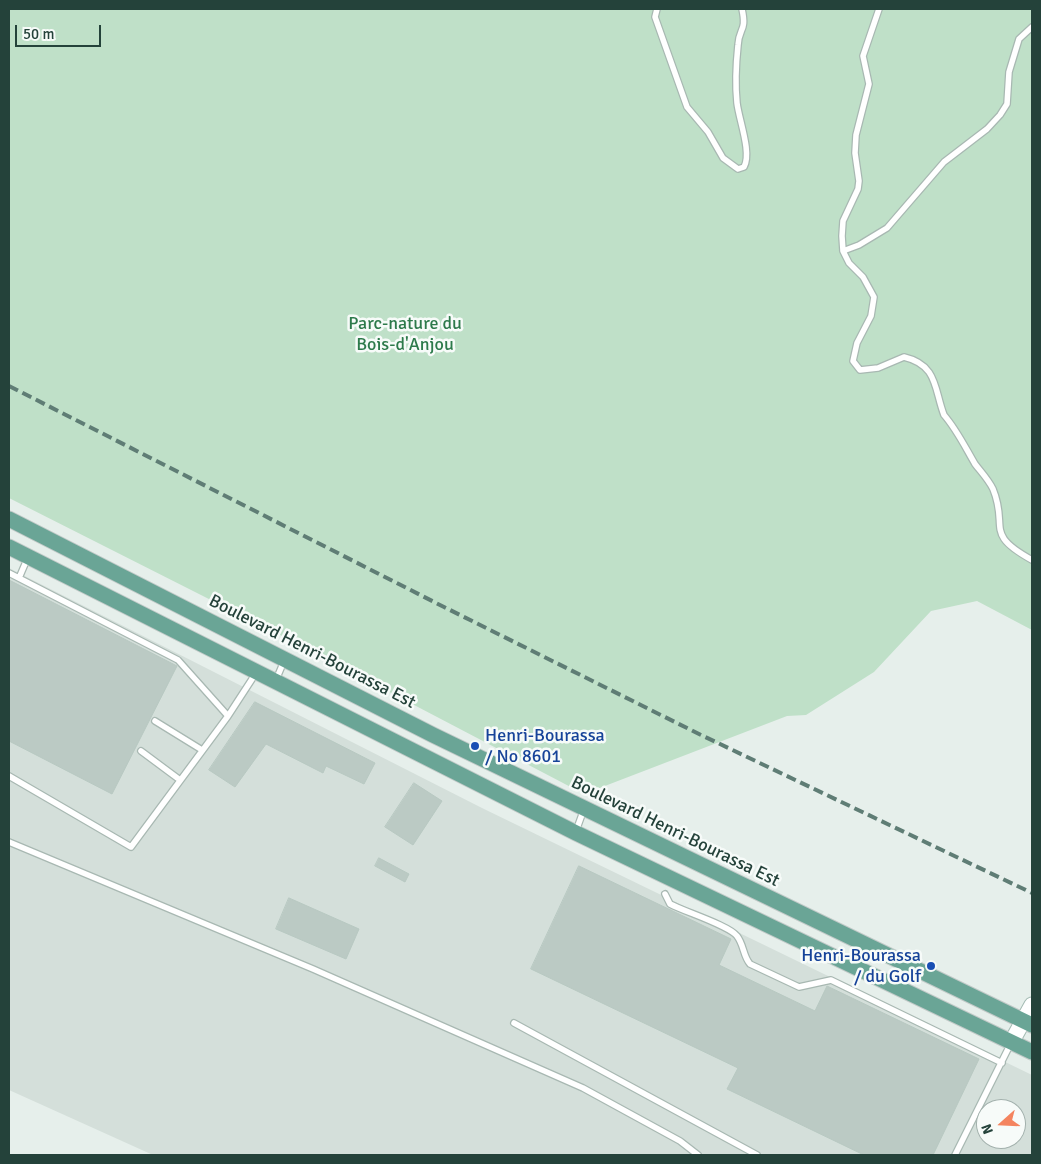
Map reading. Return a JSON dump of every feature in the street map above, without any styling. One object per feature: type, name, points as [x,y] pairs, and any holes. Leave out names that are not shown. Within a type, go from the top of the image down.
[{"type":"main road","name":"Boulevard Henri-Bourassa Est","points":[[9,519],[584,810],[1028,1023]]},
{"type":"main road","points":[[9,547],[275,683],[576,833],[1032,1052]]},
{"type":"street","points":[[1012,1041],[1028,1023],[1032,1006]]},
{"type":"lane","points":[[657,9],[655,17],[687,107],[708,132],[723,158],[738,169],[744,167],[747,154],[736,90],[738,42],[744,27],[742,9]]},
{"type":"lane","points":[[879,9],[864,56],[869,84],[858,123],[854,153],[859,181],[858,189],[843,221],[844,251],[848,263],[863,277],[874,297],[871,316],[854,352],[855,365],[860,370],[869,370],[904,357],[912,358],[927,368],[937,385],[939,403],[944,415],[991,486],[998,504],[997,516],[1005,543],[1032,560]]},
{"type":"lane","points":[[844,251],[859,246],[887,228],[944,162],[987,129],[1000,115],[1006,104],[1010,72],[1019,39],[1032,27]]},
{"type":"lane","points":[[19,578],[28,557]]},
{"type":"lane","points":[[9,573],[178,660],[228,716]]},
{"type":"lane","points":[[275,683],[285,659]]},
{"type":"lane","points":[[9,776],[131,847],[228,716],[256,673]]},
{"type":"lane","points":[[155,721],[202,750]]},
{"type":"lane","points":[[141,751],[180,780]]},
{"type":"lane","points":[[576,833],[584,810]]},
{"type":"lane","points":[[9,842],[313,968],[583,1088],[680,1141],[698,1155]]},
{"type":"lane","points":[[665,894],[670,904],[732,932],[740,941],[745,959],[750,964],[799,987],[826,979],[831,980],[1002,1063]]},
{"type":"lane","points":[[514,1023],[756,1155]]},
{"type":"lane","points":[[955,1155],[1012,1041]]},
{"type":"shaded area","points":[[9,568],[482,808],[1032,1075],[1032,1155],[153,1155],[9,1090]]},
{"type":"green space","name":"Parc-nature du Bois-d'Anjou","points":[[9,9],[1032,9],[1032,630],[977,601],[931,611],[874,672],[806,715],[787,716],[584,794],[292,641],[9,498]]},
{"type":"building","points":[[9,580],[177,666],[112,794],[9,741]]},
{"type":"building","points":[[255,702],[375,763],[364,784],[326,766],[323,773],[266,744],[235,787],[209,770]]},
{"type":"building","points":[[414,783],[442,801],[413,845],[385,827]]},
{"type":"building","points":[[379,858],[409,874],[405,882],[375,866]]},
{"type":"building","points":[[579,866],[731,939],[719,965],[815,1011],[827,986],[979,1059],[933,1155],[864,1155],[727,1089],[738,1068],[531,969]]},
{"type":"building","points":[[289,898],[359,929],[346,959],[276,929]]},
{"type":"railway","points":[[9,386],[699,734],[1032,893]]},
{"type":"place","name":"Henri-Bourassa / No 8601","points":[[475,746]]},
{"type":"place","name":"Henri-Bourassa / du Golf","points":[[931,966]]}]
